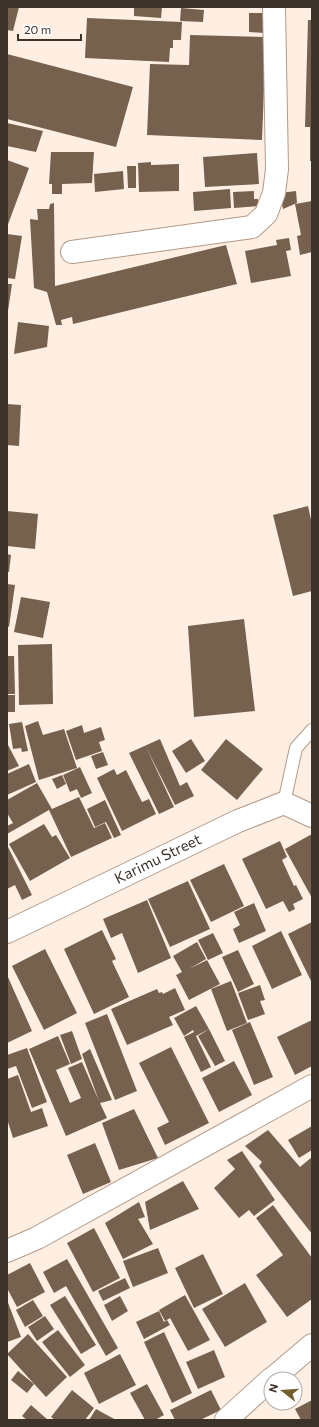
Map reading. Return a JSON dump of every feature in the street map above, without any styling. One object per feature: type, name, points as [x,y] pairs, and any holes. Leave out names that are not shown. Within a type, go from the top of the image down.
[{"type":"street","points":[[72,252],[252,227],[266,214],[274,193],[277,169],[274,7]]},
{"type":"street","points":[[284,803],[312,816]]},
{"type":"street","name":"Karimu Street","points":[[7,932],[238,821],[284,803]]},
{"type":"street","points":[[7,1251],[38,1238],[312,1086]]},
{"type":"street","points":[[281,1371],[312,1345]]},
{"type":"street","points":[[226,1420],[263,1386]]},
{"type":"lane","points":[[284,803],[296,748],[312,730]]},
{"type":"building","points":[[7,7],[19,7],[13,31],[7,30]]},
{"type":"building","points":[[134,7],[162,7],[161,18],[134,16]]},
{"type":"building","points":[[181,8],[204,10],[203,22],[180,21]]},
{"type":"building","points":[[249,13],[265,13],[264,33],[249,32]]},
{"type":"building","points":[[87,18],[182,22],[181,40],[173,40],[173,48],[170,48],[169,62],[85,58]]},
{"type":"building","points":[[308,20],[312,20],[312,161],[310,161],[310,127],[305,127]]},
{"type":"building","points":[[190,35],[266,37],[262,140],[147,135],[150,64],[189,65]]},
{"type":"building","points":[[7,54],[133,87],[116,147],[7,119]]},
{"type":"building","points":[[7,123],[43,131],[36,152],[7,146]]},
{"type":"building","points":[[51,152],[94,152],[92,183],[62,184],[62,194],[52,194],[52,184],[49,184]]},
{"type":"building","points":[[257,153],[259,184],[205,187],[203,157]]},
{"type":"building","points":[[7,160],[29,168],[7,227]]},
{"type":"building","points":[[151,162],[151,165],[179,164],[179,191],[139,192],[138,163]]},
{"type":"building","points":[[127,166],[136,166],[136,188],[128,188]]},
{"type":"building","points":[[123,171],[124,189],[95,192],[94,174]]},
{"type":"building","points":[[230,189],[231,208],[194,211],[193,192]]},
{"type":"building","points":[[254,191],[254,199],[258,199],[259,206],[234,208],[233,192]]},
{"type":"building","points":[[296,191],[297,203],[283,209],[280,193]]},
{"type":"building","points":[[312,201],[312,252],[300,255],[297,236],[301,235],[295,204]]},
{"type":"building","points":[[54,203],[55,286],[226,245],[237,284],[73,324],[72,317],[61,320],[62,325],[56,325],[47,292],[34,288],[30,219],[38,220],[37,209],[49,209],[50,204]]},
{"type":"building","points":[[7,234],[22,236],[15,279],[7,278]]},
{"type":"building","points":[[289,238],[291,250],[286,251],[291,276],[251,283],[245,251],[277,245],[276,240]]},
{"type":"building","points":[[7,284],[12,284],[8,311],[7,310]]},
{"type":"building","points":[[18,322],[49,326],[47,347],[14,354]]},
{"type":"building","points":[[7,404],[21,405],[19,446],[7,445]]},
{"type":"building","points":[[308,506],[312,524],[312,591],[293,596],[273,515]]},
{"type":"building","points":[[7,511],[38,514],[35,549],[7,546]]},
{"type":"building","points":[[7,554],[11,555],[9,572],[7,572]]},
{"type":"building","points":[[7,584],[15,585],[9,627],[7,626]]},
{"type":"building","points":[[21,597],[50,602],[43,638],[14,632]]},
{"type":"building","points":[[244,619],[255,711],[194,717],[188,626]]},
{"type":"building","points":[[52,644],[53,704],[19,705],[18,645]]},
{"type":"building","points":[[7,656],[14,656],[15,694],[7,694]]},
{"type":"building","points":[[7,695],[15,695],[15,712],[7,712]]},
{"type":"building","points":[[38,721],[43,735],[64,729],[77,768],[39,780],[25,726]]},
{"type":"building","points":[[22,722],[28,751],[22,752],[21,748],[13,749],[9,724]]},
{"type":"building","points":[[82,725],[84,733],[101,727],[105,740],[99,742],[102,751],[76,760],[66,731]]},
{"type":"building","points":[[160,739],[180,786],[187,782],[194,796],[175,805],[146,747],[174,807],[159,814],[129,753]]},
{"type":"building","points":[[191,739],[205,761],[186,773],[172,751]]},
{"type":"building","points":[[226,739],[263,769],[237,800],[201,770]]},
{"type":"building","points":[[7,743],[19,766],[7,771]]},
{"type":"building","points":[[103,752],[108,765],[96,769],[91,756]]},
{"type":"building","points":[[29,764],[36,782],[7,795],[7,774]]},
{"type":"building","points":[[80,767],[92,793],[81,798],[77,789],[70,792],[63,775]]},
{"type":"building","points":[[114,769],[117,775],[126,770],[142,802],[149,799],[156,814],[122,831],[97,778]]},
{"type":"building","points":[[62,775],[66,784],[57,789],[52,779]]},
{"type":"building","points":[[37,783],[52,809],[79,797],[94,828],[105,823],[112,838],[71,857],[49,810],[7,834],[7,826],[13,823],[7,813],[7,800]]},
{"type":"building","points":[[105,800],[121,835],[114,838],[106,822],[95,827],[87,809]]},
{"type":"building","points":[[44,824],[52,837],[56,835],[70,858],[30,881],[9,844]]},
{"type":"building","points":[[312,834],[312,898],[285,849]]},
{"type":"building","points":[[280,841],[287,857],[282,860],[294,886],[296,885],[303,899],[293,904],[295,909],[289,912],[283,901],[266,909],[242,859]]},
{"type":"building","points":[[7,845],[32,895],[22,900],[15,885],[7,889]]},
{"type":"building","points":[[224,864],[244,906],[211,922],[190,880]]},
{"type":"building","points":[[188,881],[210,929],[170,947],[148,899]]},
{"type":"building","points":[[147,900],[171,958],[138,973],[122,933],[111,938],[103,919]]},
{"type":"building","points":[[254,903],[266,931],[239,943],[233,929],[240,925],[234,912]]},
{"type":"building","points":[[312,922],[312,983],[288,934]]},
{"type":"building","points":[[102,930],[116,959],[112,961],[129,997],[94,1014],[64,949]]},
{"type":"building","points":[[281,931],[302,975],[272,989],[252,946]]},
{"type":"building","points":[[213,933],[223,953],[208,960],[198,940]]},
{"type":"building","points":[[197,942],[206,959],[189,969],[207,960],[220,984],[189,1000],[176,975],[182,972],[173,956]]},
{"type":"building","points":[[45,949],[77,1013],[44,1030],[12,966]]},
{"type":"building","points":[[238,950],[254,984],[238,992],[222,957]]},
{"type":"building","points":[[7,975],[32,1031],[7,1043]]},
{"type":"building","points":[[231,981],[247,1023],[227,1031],[211,989]]},
{"type":"building","points":[[260,985],[265,1000],[260,1001],[265,1014],[248,1020],[238,993]]},
{"type":"building","points":[[175,988],[185,1010],[169,1017],[173,1025],[127,1045],[111,1009],[157,989],[159,993],[162,992],[163,994]]},
{"type":"building","points":[[196,1006],[209,1029],[196,1036],[211,1067],[201,1072],[184,1037],[194,1032],[193,1030],[184,1036],[174,1018]]},
{"type":"building","points":[[107,1014],[137,1091],[115,1100],[85,1023]]},
{"type":"building","points":[[312,1020],[312,1066],[295,1075],[277,1037]]},
{"type":"building","points":[[250,1022],[273,1077],[254,1085],[232,1030]]},
{"type":"building","points":[[209,1029],[225,1061],[215,1066],[198,1036]]},
{"type":"building","points":[[72,1031],[82,1059],[71,1064],[60,1035]]},
{"type":"building","points":[[58,1036],[70,1064],[56,1070],[70,1103],[81,1098],[68,1068],[82,1062],[99,1101],[82,1054],[90,1049],[112,1100],[100,1103],[107,1118],[66,1136],[29,1049]]},
{"type":"building","points":[[171,1047],[209,1123],[165,1145],[157,1128],[169,1122],[139,1063]]},
{"type":"building","points":[[27,1048],[47,1102],[32,1108],[16,1066],[7,1069],[7,1055]]},
{"type":"building","points":[[234,1061],[252,1095],[219,1112],[202,1078]]},
{"type":"building","points":[[18,1075],[31,1112],[42,1108],[48,1126],[13,1138],[7,1119],[7,1079]]},
{"type":"building","points":[[134,1109],[158,1158],[119,1170],[102,1123]]},
{"type":"building","points":[[312,1126],[312,1150],[299,1158],[288,1140]]},
{"type":"building","points":[[268,1130],[300,1167],[312,1157],[312,1234],[259,1166],[262,1162],[245,1146]]},
{"type":"building","points":[[95,1143],[111,1182],[83,1194],[67,1155]]},
{"type":"building","points":[[242,1151],[275,1200],[254,1216],[249,1210],[239,1218],[214,1188],[235,1169],[227,1160]]},
{"type":"building","points":[[183,1181],[199,1209],[150,1230],[145,1202]]},
{"type":"building","points":[[139,1202],[145,1217],[138,1219],[153,1244],[123,1259],[105,1223]]},
{"type":"building","points":[[273,1205],[312,1258],[312,1299],[287,1317],[256,1275],[283,1255],[256,1218]]},
{"type":"building","points":[[94,1228],[120,1278],[93,1292],[67,1243]]},
{"type":"building","points":[[158,1248],[168,1273],[133,1287],[123,1261]]},
{"type":"building","points":[[203,1254],[223,1294],[194,1308],[175,1268]]},
{"type":"building","points":[[67,1259],[118,1348],[106,1356],[66,1286],[54,1293],[43,1272]]},
{"type":"building","points":[[30,1263],[45,1292],[17,1307],[7,1288],[7,1275]]},
{"type":"building","points":[[125,1278],[130,1288],[103,1301],[98,1291]]},
{"type":"building","points":[[245,1283],[267,1322],[225,1347],[202,1309]]},
{"type":"building","points":[[185,1295],[210,1340],[188,1351],[170,1318],[165,1321],[159,1310]]},
{"type":"building","points":[[65,1296],[96,1345],[81,1354],[50,1305]]},
{"type":"building","points":[[120,1296],[128,1311],[112,1321],[104,1305]]},
{"type":"building","points":[[7,1300],[21,1337],[7,1342]]},
{"type":"building","points":[[33,1300],[43,1316],[25,1327],[16,1310]]},
{"type":"building","points":[[159,1311],[164,1322],[167,1320],[170,1325],[144,1339],[136,1322]]},
{"type":"building","points":[[45,1316],[54,1329],[37,1341],[28,1327]]},
{"type":"building","points":[[58,1330],[85,1365],[70,1377],[42,1342]]},
{"type":"building","points":[[164,1332],[192,1393],[172,1403],[144,1342]]},
{"type":"building","points":[[28,1334],[67,1377],[46,1397],[7,1354]]},
{"type":"building","points":[[214,1350],[225,1377],[198,1389],[186,1362]]},
{"type":"building","points":[[120,1354],[136,1385],[99,1404],[84,1373]]},
{"type":"building","points":[[18,1371],[34,1384],[27,1393],[11,1380]]},
{"type":"building","points":[[147,1384],[164,1415],[155,1420],[145,1420],[130,1393]]},
{"type":"building","points":[[72,1390],[94,1408],[85,1420],[55,1420],[51,1417]]},
{"type":"building","points":[[211,1390],[221,1410],[200,1420],[175,1420],[170,1410]]},
{"type":"building","points":[[312,1400],[312,1420],[301,1420],[296,1411],[303,1411],[303,1405]]},
{"type":"building","points":[[31,1405],[48,1420],[27,1420],[22,1416]]},
{"type":"building","points":[[96,1409],[116,1420],[89,1420]]}]
